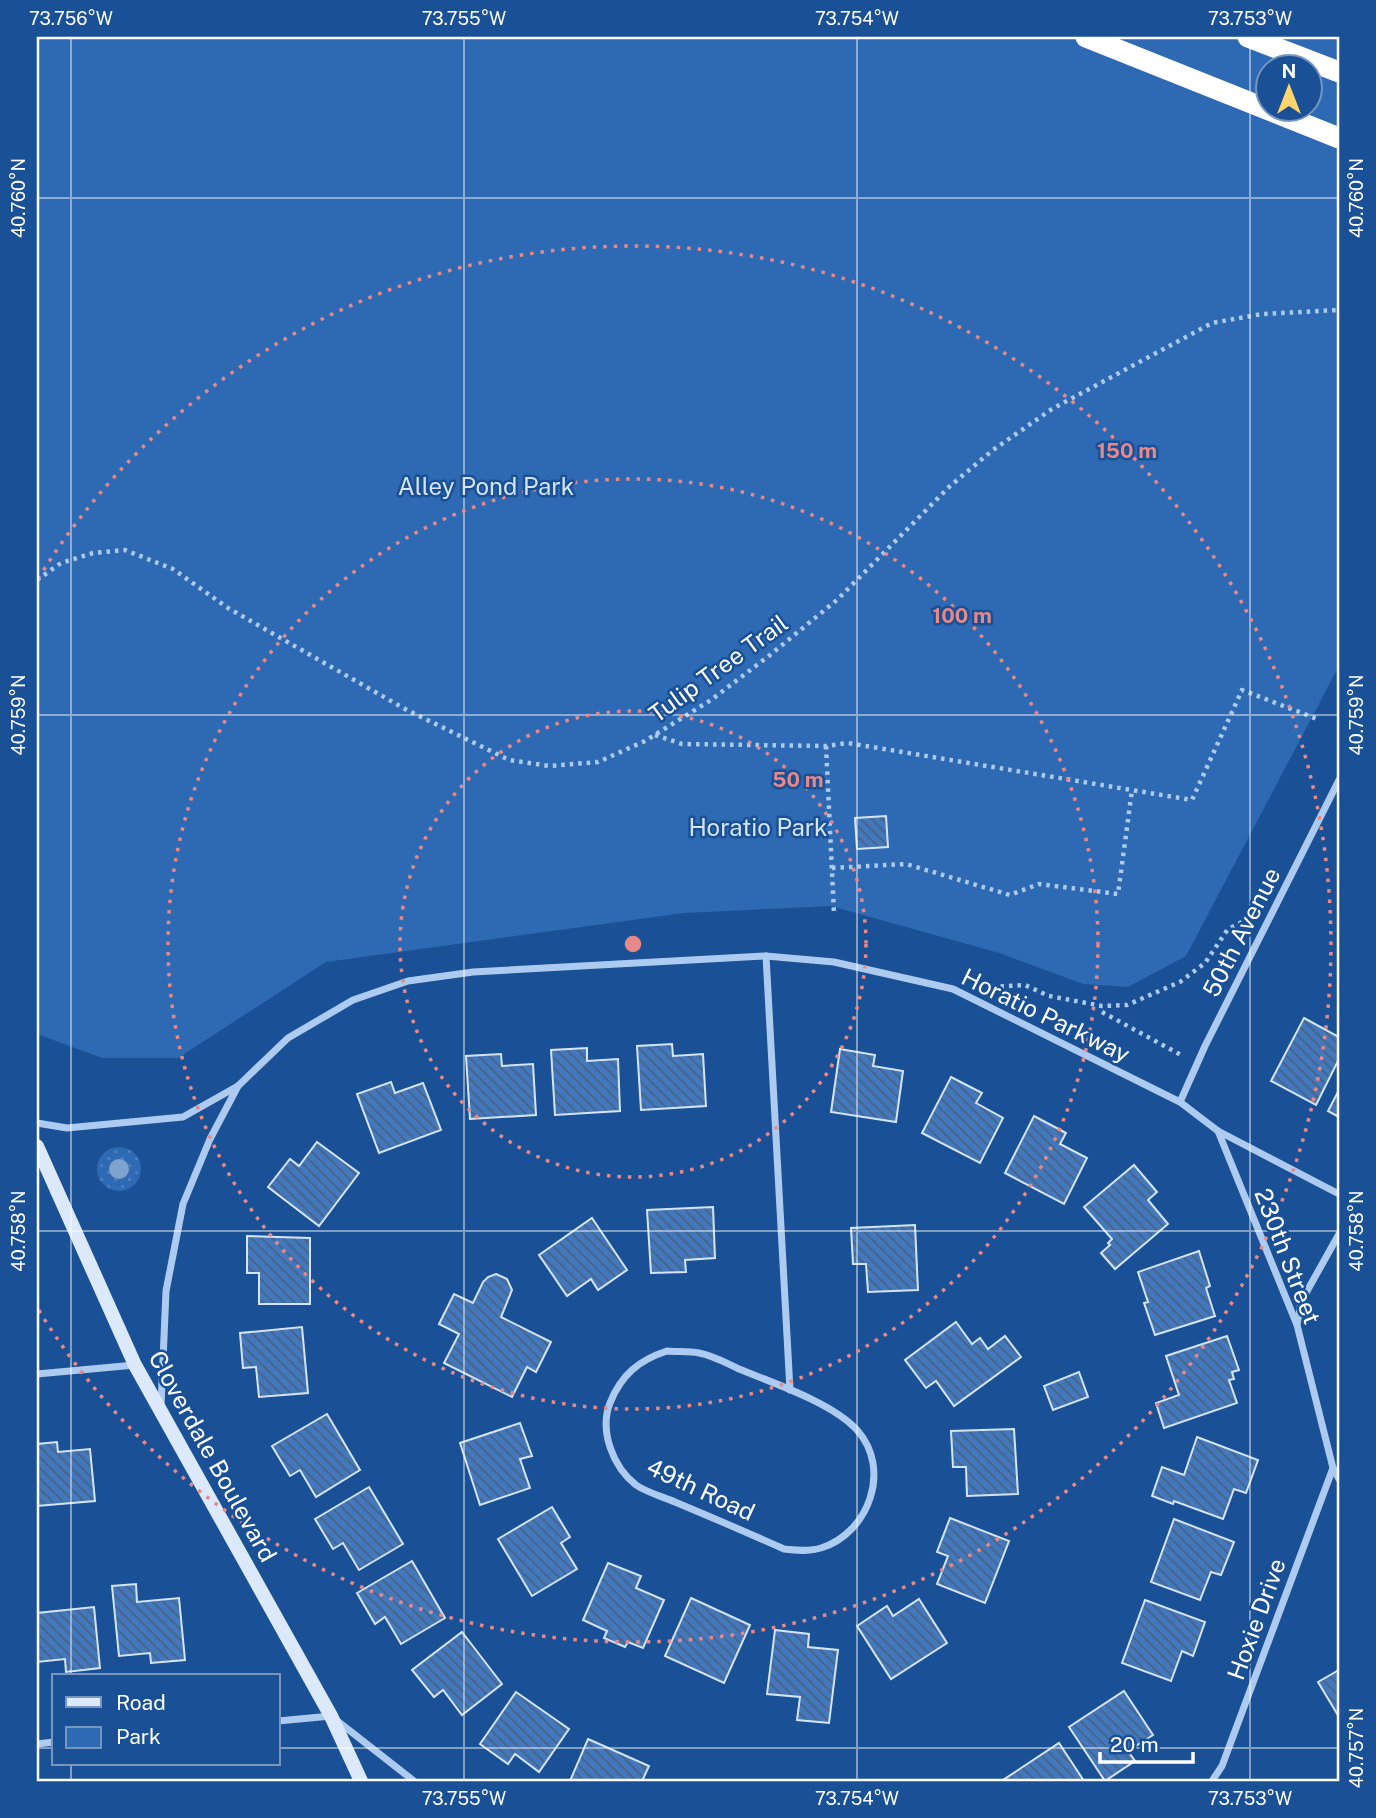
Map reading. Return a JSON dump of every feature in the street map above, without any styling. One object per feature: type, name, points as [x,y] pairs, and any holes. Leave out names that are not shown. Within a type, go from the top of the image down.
[{"type":"highway","points":[[1069,37],[1126,54]]},
{"type":"highway","points":[[1086,37],[1339,138]]},
{"type":"highway","points":[[1248,37],[1339,72]]},
{"type":"street","name":"50th Avenue","points":[[1180,1102],[1205,1046],[1339,780]]},
{"type":"street","name":"Horatio Parkway","points":[[37,1123],[67,1129],[183,1117],[238,1086],[288,1038],[353,1000],[408,981],[473,972],[766,956],[834,962],[953,989],[1180,1102],[1217,1130],[1339,1194]]},
{"type":"street","points":[[766,956],[790,1390]]},
{"type":"street","name":"Horatio Parkway","points":[[161,1411],[166,1291],[183,1204],[210,1139],[238,1086]]},
{"type":"street","name":"230th Street","points":[[1217,1130],[1297,1325],[1333,1468],[1339,1479]]},
{"type":"street","name":"Cloverdale Boulevard","points":[[37,1146],[135,1365],[331,1716],[361,1781]]},
{"type":"street","points":[[1297,1325],[1302,1300],[1339,1234]]},
{"type":"street","name":"49th Road","points":[[667,1351],[701,1353],[790,1390],[841,1416],[858,1431],[869,1448],[874,1470],[871,1500],[860,1522],[842,1538],[822,1548],[807,1551],[784,1549],[636,1485],[616,1462],[608,1443],[608,1406],[619,1383],[631,1369],[650,1356],[667,1351]]},
{"type":"street","points":[[37,1374],[135,1365]]},
{"type":"street","name":"Hoxie Drive","points":[[1212,1781],[1222,1766],[1333,1468]]},
{"type":"street","points":[[280,1721],[331,1716],[414,1781]]},
{"type":"path","name":"Tulip Tree Trail","points":[[37,580],[61,563],[93,553],[125,550],[173,569],[228,608],[405,709],[509,760],[549,766],[597,762],[655,735],[711,700],[828,607],[950,486],[993,450],[1052,409],[1212,323],[1262,314],[1339,310]]},
{"type":"path","points":[[655,735],[682,744],[826,746],[848,743],[1192,800],[1242,690],[1320,720]]},
{"type":"path","points":[[826,746],[834,912]]},
{"type":"path","points":[[832,868],[906,864],[1010,895],[1039,884],[1118,894],[1132,790]]},
{"type":"path","points":[[953,989],[1025,985],[1049,996],[1102,1006],[1127,1005],[1180,982],[1205,963],[1228,929],[1275,907]]},
{"type":"path","points":[[1102,1012],[1181,1055]]},
{"type":"green space","name":"Alley Pond Park","points":[[37,37],[1339,37],[1339,666],[1186,956],[1128,987],[1083,984],[999,953],[831,906],[684,913],[326,962],[178,1058],[102,1058],[37,1034]]},
{"type":"green space","points":[[119,1147],[135,1153],[141,1169],[135,1185],[119,1191],[103,1185],[97,1169],[103,1153]]},
{"type":"building","points":[[886,816],[888,847],[857,849],[855,818]]},
{"type":"building","points":[[1304,1018],[1339,1037],[1339,1059],[1316,1105],[1271,1081]]},
{"type":"building","points":[[672,1044],[673,1056],[703,1054],[706,1106],[641,1110],[637,1046]]},
{"type":"building","points":[[587,1048],[587,1061],[618,1059],[620,1111],[555,1115],[551,1050]]},
{"type":"building","points":[[840,1049],[875,1055],[873,1066],[903,1071],[896,1122],[831,1112]]},
{"type":"building","points":[[501,1054],[502,1066],[533,1064],[536,1115],[470,1119],[466,1056]]},
{"type":"building","points":[[951,1077],[982,1093],[976,1103],[1003,1118],[980,1163],[922,1133]]},
{"type":"building","points":[[391,1082],[395,1093],[423,1083],[441,1130],[379,1153],[357,1094]]},
{"type":"building","points":[[1339,1090],[1339,1117],[1328,1111]]},
{"type":"building","points":[[1034,1116],[1066,1133],[1060,1144],[1087,1158],[1064,1204],[1005,1173]]},
{"type":"building","points":[[317,1142],[359,1173],[319,1226],[268,1187],[290,1159],[299,1166]]},
{"type":"building","points":[[1134,1165],[1157,1192],[1148,1200],[1168,1224],[1115,1269],[1101,1253],[1110,1245],[1108,1243],[1112,1239],[1084,1207]]},
{"type":"building","points":[[713,1207],[715,1258],[685,1260],[686,1272],[651,1273],[647,1210]]},
{"type":"building","points":[[592,1218],[627,1270],[598,1290],[591,1279],[567,1296],[539,1255]]},
{"type":"building","points":[[915,1225],[918,1290],[868,1292],[866,1264],[853,1264],[851,1228]]},
{"type":"building","points":[[247,1236],[310,1238],[310,1304],[259,1304],[259,1273],[247,1273]]},
{"type":"building","points":[[1199,1251],[1210,1286],[1206,1288],[1215,1316],[1155,1335],[1144,1303],[1148,1302],[1138,1272]]},
{"type":"building","points":[[496,1274],[507,1279],[512,1290],[501,1317],[551,1342],[536,1372],[527,1367],[512,1397],[444,1363],[459,1334],[439,1324],[454,1294],[473,1303],[483,1282]]},
{"type":"building","points":[[956,1322],[972,1344],[980,1338],[988,1349],[1005,1336],[1021,1357],[954,1406],[936,1381],[926,1388],[905,1360]]},
{"type":"building","points":[[302,1327],[308,1393],[259,1397],[256,1367],[243,1368],[240,1333]]},
{"type":"building","points":[[1227,1336],[1239,1370],[1232,1372],[1234,1379],[1229,1380],[1237,1403],[1164,1428],[1156,1403],[1179,1395],[1166,1356]]},
{"type":"building","points":[[1079,1372],[1088,1397],[1053,1410],[1044,1386]]},
{"type":"building","points":[[327,1414],[360,1470],[316,1497],[300,1470],[290,1476],[272,1446]]},
{"type":"building","points":[[520,1423],[532,1456],[520,1459],[530,1488],[480,1505],[460,1443]]},
{"type":"building","points":[[1014,1429],[1018,1494],[967,1496],[966,1467],[953,1467],[951,1431]]},
{"type":"building","points":[[1197,1437],[1258,1460],[1246,1493],[1234,1489],[1223,1519],[1152,1496],[1162,1467],[1184,1475]]},
{"type":"building","points":[[57,1442],[58,1452],[90,1449],[95,1501],[37,1506],[37,1444]]},
{"type":"building","points":[[369,1487],[403,1544],[359,1570],[343,1543],[333,1549],[315,1519]]},
{"type":"building","points":[[552,1507],[570,1537],[561,1543],[577,1569],[532,1596],[498,1539]]},
{"type":"building","points":[[950,1518],[1009,1541],[985,1603],[937,1584],[948,1556],[937,1552]]},
{"type":"building","points":[[1174,1519],[1234,1542],[1221,1575],[1211,1572],[1200,1600],[1151,1582]]},
{"type":"building","points":[[412,1561],[445,1618],[401,1644],[385,1617],[375,1624],[357,1593]]},
{"type":"building","points":[[608,1563],[641,1576],[636,1588],[664,1600],[643,1648],[628,1642],[625,1647],[604,1638],[607,1631],[583,1620]]},
{"type":"building","points":[[136,1584],[137,1602],[179,1598],[185,1660],[151,1663],[150,1653],[119,1656],[112,1586]]},
{"type":"building","points":[[691,1598],[750,1625],[724,1683],[665,1656]]},
{"type":"building","points":[[919,1599],[947,1643],[891,1679],[857,1626],[887,1606],[893,1616]]},
{"type":"building","points":[[1145,1600],[1205,1622],[1193,1656],[1182,1651],[1171,1681],[1122,1663]]},
{"type":"building","points":[[94,1607],[100,1668],[66,1672],[65,1659],[37,1662],[37,1613]]},
{"type":"building","points":[[775,1630],[809,1634],[808,1647],[838,1650],[829,1723],[797,1720],[800,1697],[767,1694]]},
{"type":"building","points":[[462,1632],[502,1684],[462,1715],[443,1690],[434,1697],[412,1670]]},
{"type":"building","points":[[1339,1670],[1339,1717],[1318,1682]]},
{"type":"building","points":[[1124,1691],[1153,1735],[1128,1751],[1135,1761],[1105,1781],[1069,1727]]},
{"type":"building","points":[[516,1692],[569,1729],[539,1772],[515,1754],[508,1764],[480,1744]]},
{"type":"building","points":[[588,1739],[649,1766],[642,1781],[570,1781]]},
{"type":"building","points":[[1059,1743],[1084,1781],[1003,1780]]},
{"type":"park label","name":"Horatio Park","points":[[758,827]]}]
